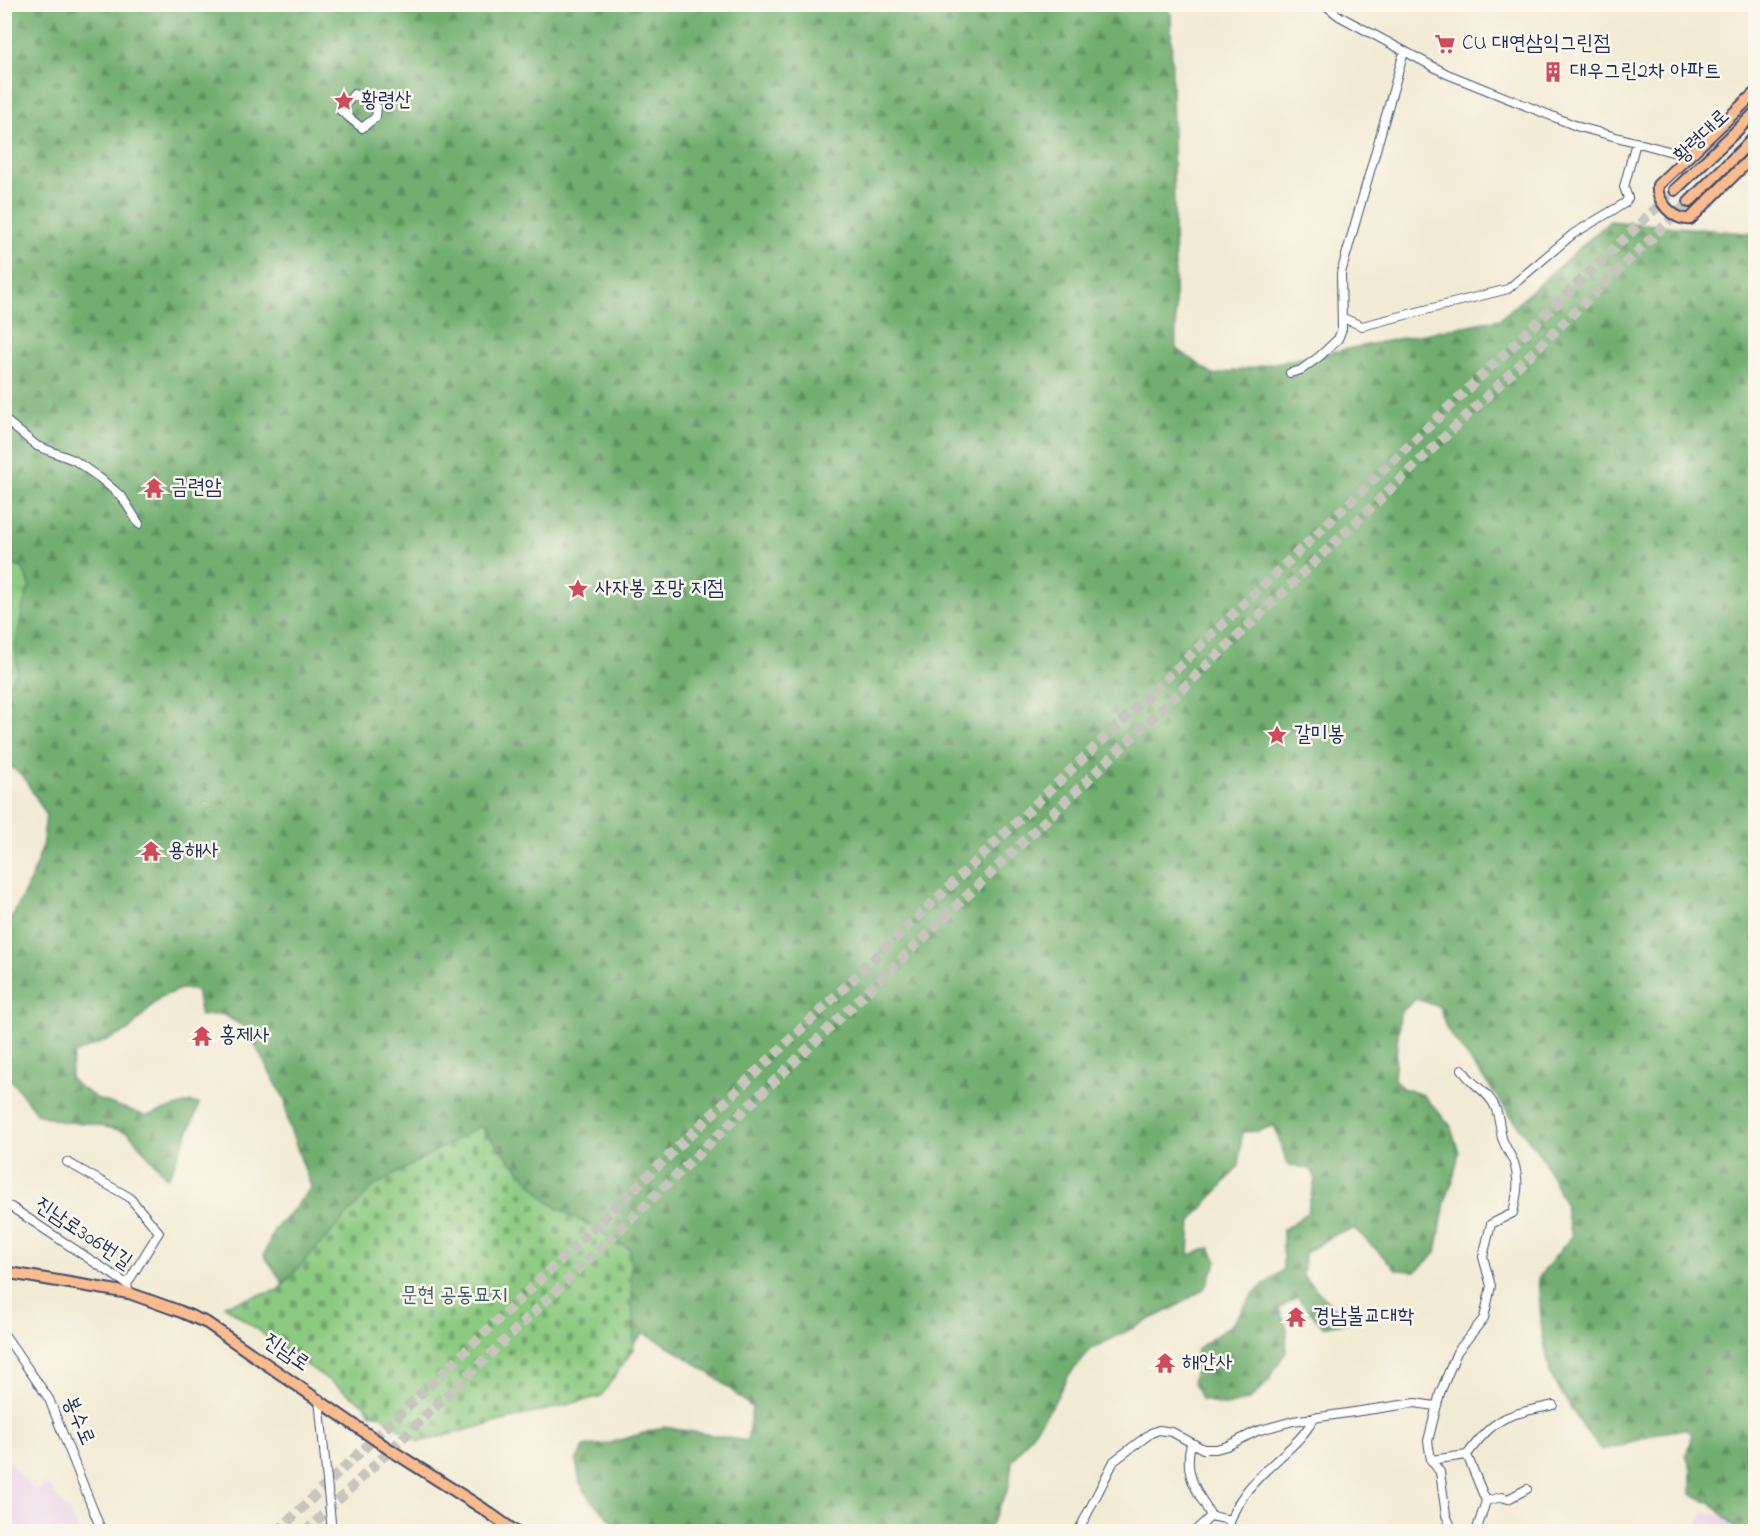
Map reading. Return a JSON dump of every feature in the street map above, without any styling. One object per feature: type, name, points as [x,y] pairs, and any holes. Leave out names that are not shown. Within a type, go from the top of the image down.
[{"type":"main road","points":[[1755,92],[1658,185],[1657,192],[1660,200],[1685,220],[1690,219],[1755,153]]},
{"type":"main road","name":"황령대로","points":[[1675,190],[1755,112]]},
{"type":"main road","name":"황령대로","points":[[1689,202],[1755,136]]},
{"type":"main road","name":"진남로","points":[[4,1272],[128,1289],[207,1323],[318,1398],[388,1449],[483,1508],[516,1532]]},
{"type":"street","points":[[1324,4],[1339,16],[1447,74],[1579,127],[1687,156]]},
{"type":"street","points":[[1290,373],[1308,365],[1338,339],[1342,329],[1341,273],[1404,52]]},
{"type":"street","points":[[354,94],[377,107],[376,117],[362,128],[341,111],[354,94]]},
{"type":"street","points":[[1343,318],[1362,326],[1508,289],[1573,234],[1626,203],[1628,198],[1624,187],[1636,142]]},
{"type":"street","points":[[4,419],[37,446],[74,460],[101,479],[122,497],[139,524]]},
{"type":"street","points":[[1450,1532],[1451,1527],[1446,1515],[1440,1472],[1431,1460],[1428,1441],[1436,1406],[1457,1352],[1484,1318],[1491,1286],[1483,1257],[1491,1224],[1513,1213],[1519,1186],[1514,1163],[1502,1138],[1498,1113],[1492,1101],[1481,1088],[1468,1081],[1462,1070]]},
{"type":"street","points":[[67,1162],[129,1197],[159,1232],[128,1289]]},
{"type":"street","name":"진남로306번길","points":[[11,1207],[128,1289]]},
{"type":"street","name":"봉수로","points":[[4,1334],[49,1399],[102,1532]]},
{"type":"street","points":[[318,1398],[332,1532]]},
{"type":"street","points":[[1078,1532],[1107,1471],[1121,1454],[1159,1430],[1180,1436],[1203,1449],[1216,1449],[1257,1431],[1315,1417],[1415,1402],[1436,1406]]},
{"type":"street","points":[[1431,1460],[1467,1455],[1497,1423],[1514,1415],[1553,1405]]},
{"type":"street","points":[[1228,1532],[1230,1521],[1246,1491],[1300,1438],[1315,1417]]},
{"type":"street","points":[[1191,1444],[1187,1460],[1191,1478],[1211,1516],[1230,1521]]},
{"type":"street","points":[[1467,1455],[1486,1501],[1476,1532]]},
{"type":"street","points":[[1486,1501],[1502,1497],[1508,1498],[1527,1489]]},
{"type":"street","points":[[1194,1532],[1211,1516]]},
{"type":"shaded area","points":[[4,1457],[36,1492],[46,1483],[68,1510],[78,1531],[5,1531]]},
{"type":"shaded area","points":[[1704,1512],[1727,1517],[1737,1531],[1694,1532]]},
{"type":"green space","name":"황령산","points":[[5,5],[1163,5],[1171,14],[1176,348],[1214,375],[1500,319],[1610,221],[1755,234],[1755,1531],[1739,1531],[1710,1502],[1691,1494],[1691,1469],[1686,1456],[1692,1434],[1685,1429],[1653,1434],[1624,1445],[1601,1450],[1583,1427],[1551,1376],[1542,1331],[1538,1278],[1572,1236],[1564,1203],[1543,1159],[1446,1028],[1440,1007],[1416,999],[1400,1013],[1394,1079],[1402,1088],[1423,1095],[1450,1125],[1459,1152],[1445,1202],[1436,1253],[1416,1271],[1397,1270],[1355,1229],[1337,1233],[1305,1253],[1303,1276],[1348,1322],[1323,1327],[1297,1297],[1279,1309],[1287,1328],[1286,1351],[1267,1383],[1249,1400],[1226,1406],[1201,1399],[1193,1381],[1197,1349],[1232,1324],[1255,1292],[1283,1270],[1283,1230],[1307,1213],[1315,1180],[1311,1169],[1288,1165],[1274,1125],[1259,1131],[1242,1132],[1239,1166],[1191,1221],[1189,1255],[1210,1248],[1217,1261],[1204,1289],[1177,1306],[1091,1349],[1068,1376],[1052,1406],[1012,1461],[1009,1487],[988,1531],[622,1531],[590,1499],[580,1483],[576,1461],[585,1446],[607,1444],[664,1427],[747,1441],[752,1408],[701,1367],[644,1333],[617,1360],[453,1416],[371,1414],[264,1255],[274,1230],[311,1187],[288,1123],[285,1100],[245,1027],[222,1014],[201,1016],[196,990],[180,989],[159,998],[128,1031],[74,1054],[70,1078],[98,1099],[146,1116],[191,1102],[199,1104],[167,1178],[128,1132],[88,1123],[63,1122],[37,1114],[5,1072],[5,919],[13,916],[33,874],[42,848],[46,814],[23,776],[5,763],[5,690],[17,672],[16,645],[23,605],[30,586],[23,569],[5,561]]},
{"type":"green space","points":[[5,561],[23,569],[30,586],[23,605],[16,645],[17,672],[5,690]]},
{"type":"green space","name":"문현 공동묘지","points":[[480,1126],[548,1202],[630,1249],[634,1348],[601,1396],[419,1442],[286,1351],[224,1305],[278,1290],[374,1186]]},
{"type":"tunnel","points":[[277,1532],[1675,190]]},
{"type":"tunnel","points":[[305,1532],[1689,202]]},
{"type":"place","name":"CU 대연삼익그린점","points":[[1445,44]]},
{"type":"place","name":"대우그린2차 아파트","points":[[1553,72]]},
{"type":"place","name":"황령산","points":[[344,101]]},
{"type":"place","name":"금련암","points":[[154,488]]},
{"type":"place","name":"사자봉 조망 지점","points":[[578,589]]},
{"type":"place","name":"갈미봉","points":[[1277,735]]},
{"type":"place","name":"용해사","points":[[151,851]]},
{"type":"place","name":"홍제사","points":[[202,1036]]},
{"type":"place","name":"경남불교대학","points":[[1296,1317]]},
{"type":"place","name":"해안사","points":[[1165,1363]]}]
